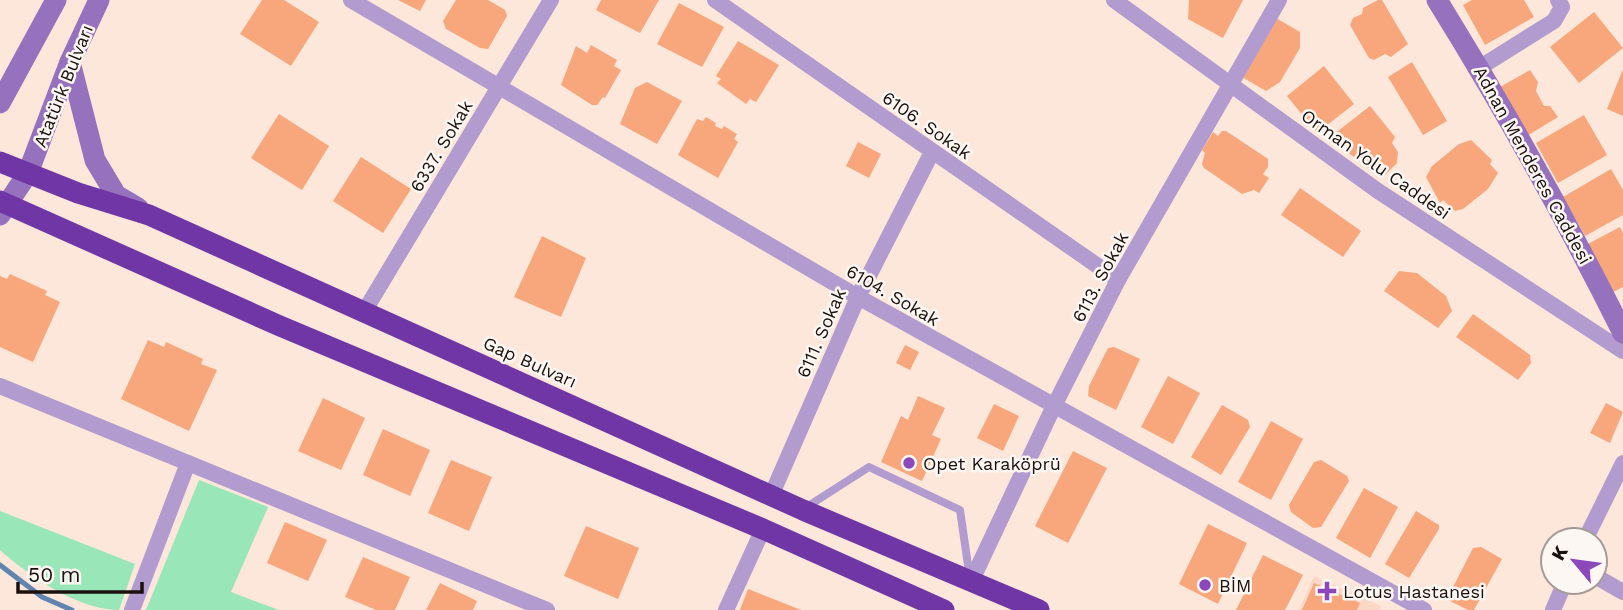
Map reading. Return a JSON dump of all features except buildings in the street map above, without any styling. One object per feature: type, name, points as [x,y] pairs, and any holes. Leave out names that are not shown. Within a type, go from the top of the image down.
[{"type":"highway","name":"Gap Bulvarı","points":[[0,162],[78,193],[149,215],[771,496],[1039,610]]},
{"type":"highway","points":[[2,207],[763,529],[944,610]]},
{"type":"street","points":[[0,103],[29,54],[55,0]]},
{"type":"street","name":"Atatürk Bulvarı","points":[[2,207],[28,173],[70,62],[99,0]]},
{"type":"street","name":"6104. Sokak","points":[[351,0],[498,89],[1053,408],[1424,610]]},
{"type":"street","name":"6337. Sokak","points":[[364,312],[551,0]]},
{"type":"street","name":"6106. Sokak","points":[[715,0],[1118,280]]},
{"type":"street","name":"Orman Yolu Caddesi","points":[[1114,0],[1378,191],[1623,351]]},
{"type":"street","name":"6113. Sokak","points":[[971,582],[1053,408],[1118,280],[1279,0]]},
{"type":"street","name":"Adnan Menderes Caddesi","points":[[1437,0],[1479,68],[1578,243],[1623,333]]},
{"type":"street","points":[[1479,68],[1554,21],[1564,2]]},
{"type":"street","points":[[0,76],[29,54]]},
{"type":"street","points":[[70,62],[95,160],[116,195],[149,215]]},
{"type":"street","name":"6111. Sokak","points":[[771,496],[858,297],[932,152]]},
{"type":"street","points":[[0,386],[547,610]]},
{"type":"street","points":[[132,610],[188,463]]},
{"type":"street","points":[[1591,526],[1623,463]]},
{"type":"street","points":[[726,610],[763,529]]},
{"type":"lane","points":[[803,510],[869,467],[960,510],[971,582]]},
{"type":"shaded area","name":"Lotus Hastanesi","points":[[1314,576],[1381,606],[1380,610],[1299,610]]},
{"type":"green space","points":[[199,480],[268,507],[231,592],[279,610],[146,610]]},
{"type":"green space","points":[[0,511],[135,564],[119,610],[71,598],[12,560],[0,550]]},
{"type":"waterway","points":[[0,565],[42,597],[72,610]]},
{"type":"place","name":"Opet Karaköprü","points":[[909,463]]},
{"type":"place","name":"BİM","points":[[1205,585]]},
{"type":"place","name":"Lotus Hastanesi","points":[[1327,591]]}]
